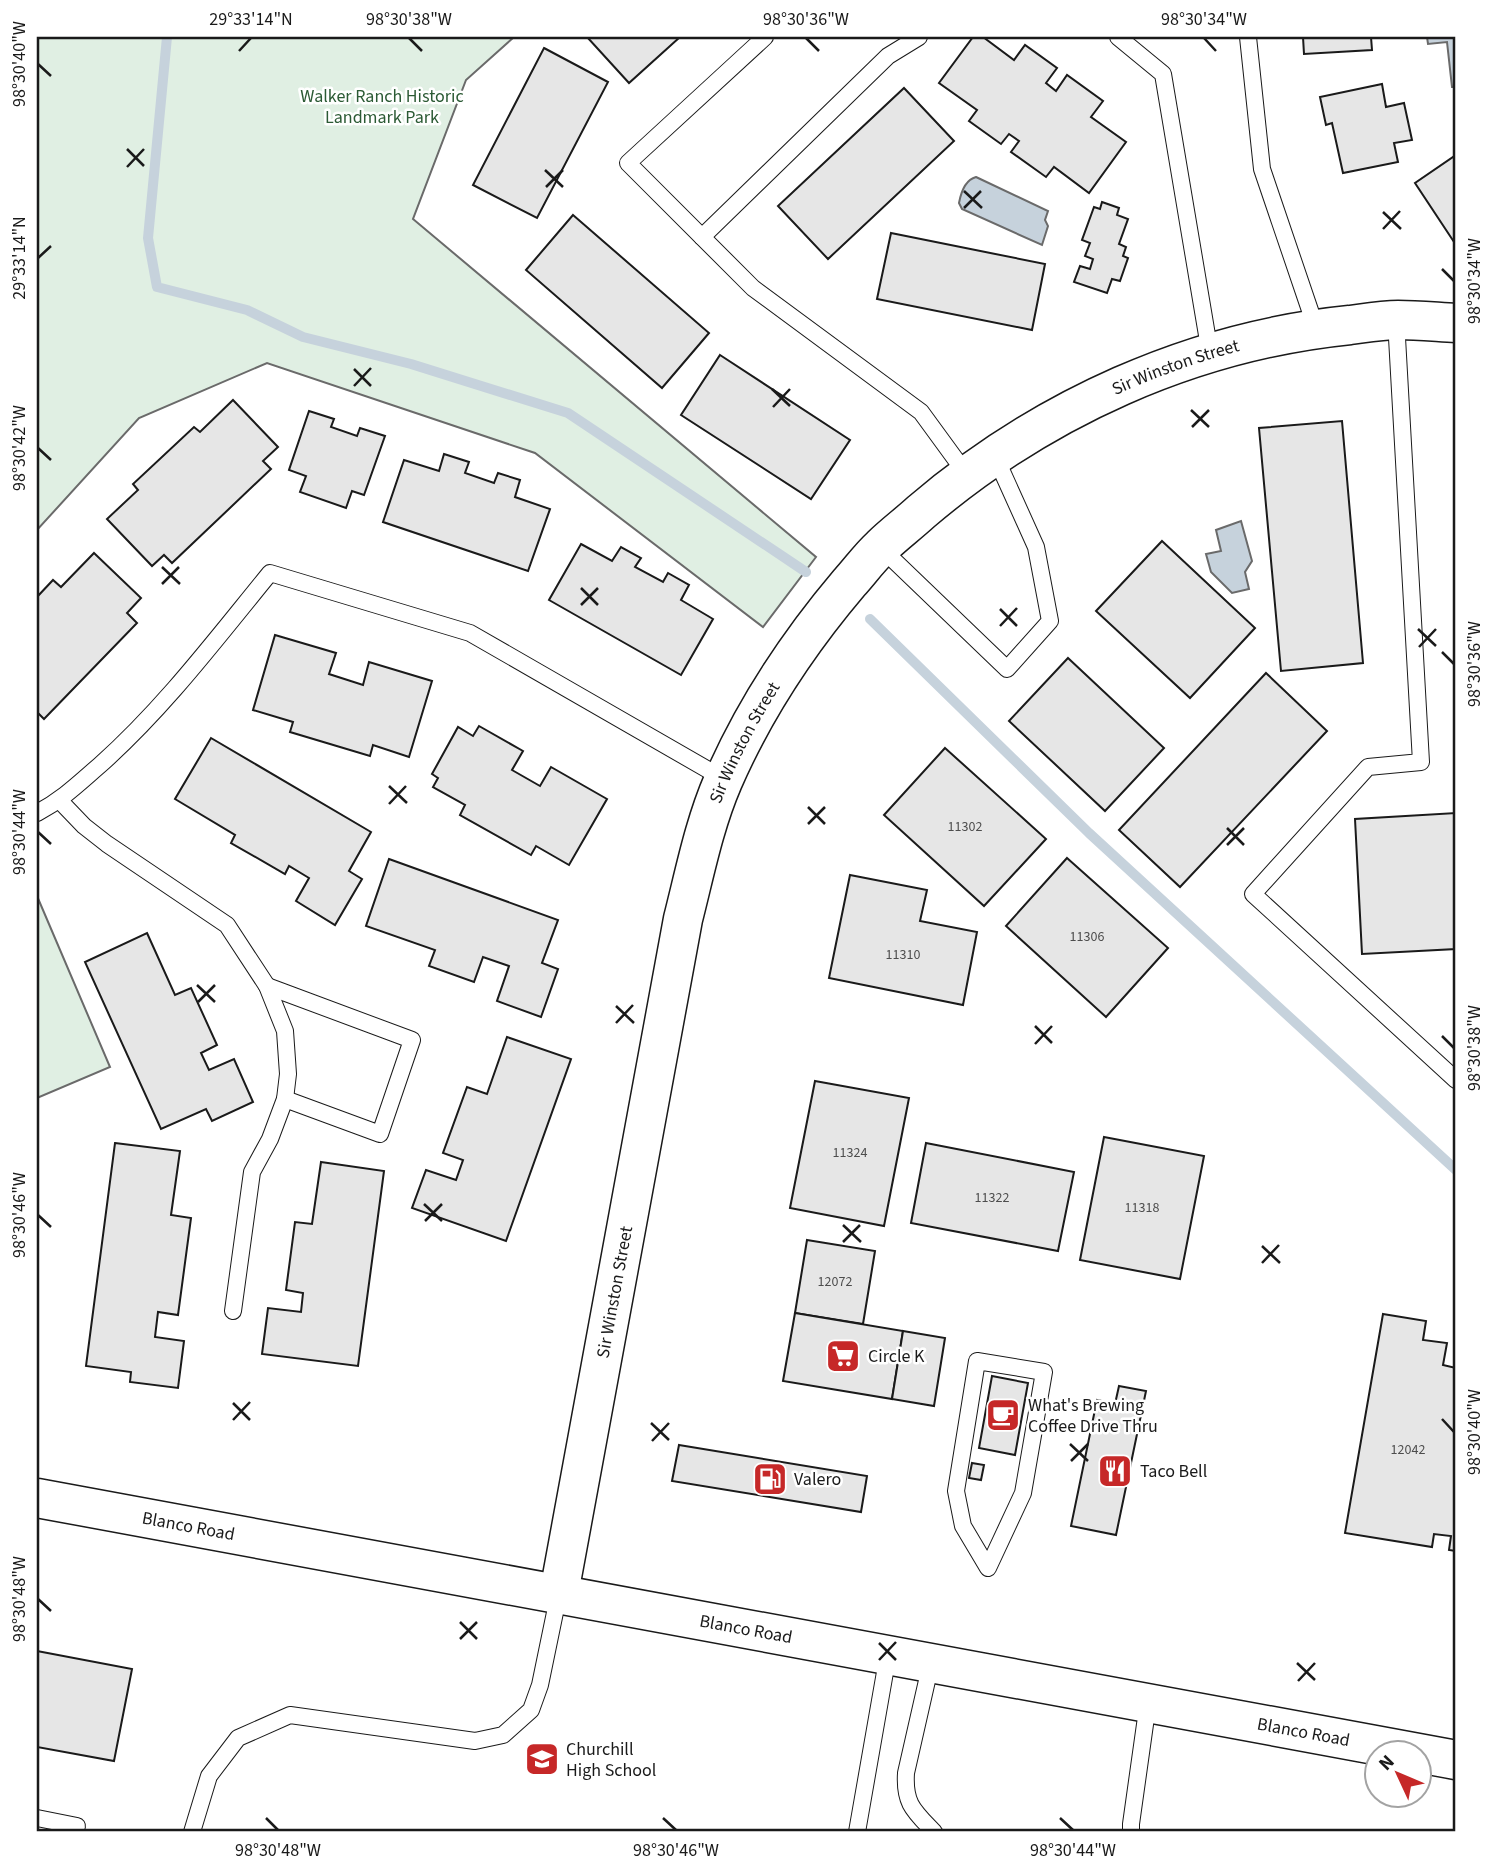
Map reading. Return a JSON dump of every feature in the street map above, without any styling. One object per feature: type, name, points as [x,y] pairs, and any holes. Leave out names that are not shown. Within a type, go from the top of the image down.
[{"type":"street","name":"Sir Winston Street","points":[[559,1593],[683,919],[708,819],[724,779],[789,662],[880,547],[981,465],[1015,441],[1085,401],[1160,369],[1210,353],[1316,328],[1396,320],[1456,323]]},
{"type":"street","name":"Blanco Road","points":[[37,1498],[1456,1760]]},
{"type":"lane","points":[[765,37],[628,163],[753,288],[922,412],[981,465],[1036,547],[1050,621],[1007,669],[880,547]]},
{"type":"lane","points":[[702,237],[888,56],[919,37]]},
{"type":"lane","points":[[1118,37],[1163,74],[1210,353]]},
{"type":"lane","points":[[1248,37],[1262,169],[1316,328]]},
{"type":"lane","points":[[1396,320],[1421,762],[1368,767],[1253,894],[1456,1080]]},
{"type":"lane","points":[[37,813],[60,801],[133,735],[270,573],[470,634],[724,779]]},
{"type":"lane","points":[[60,801],[83,826],[107,844],[227,925],[267,986],[285,1031],[288,1074],[285,1099],[270,1139],[252,1171],[233,1311]]},
{"type":"lane","points":[[267,986],[412,1040],[380,1134],[285,1099]]},
{"type":"lane","points":[[977,1361],[1044,1372],[1023,1493],[988,1568],[963,1527],[956,1491],[977,1361]]},
{"type":"lane","points":[[192,1832],[209,1776],[238,1738],[290,1715],[475,1741],[503,1735],[531,1710],[540,1685],[559,1593]]},
{"type":"lane","points":[[858,1832],[888,1655]]},
{"type":"lane","points":[[931,1663],[906,1773],[905,1792],[912,1809],[934,1832]]},
{"type":"lane","points":[[1131,1832],[1148,1703]]},
{"type":"lane","points":[[37,1818],[77,1826],[75,1832]]},
{"type":"green space","name":"Walker Ranch Historic Landmark Park","points":[[37,37],[514,37],[466,80],[413,219],[816,557],[763,627],[535,453],[267,363],[139,418],[37,530]]},
{"type":"green space","points":[[37,896],[110,1067],[37,1098]]},
{"type":"shaded area","points":[[1427,37],[1456,37],[1456,87],[1452,87],[1447,42],[1428,44]]},
{"type":"shaded area","points":[[976,177],[1048,211],[1045,220],[1048,226],[1042,245],[962,209],[959,203],[962,191],[969,181]]},
{"type":"shaded area","points":[[1241,521],[1252,561],[1245,572],[1249,589],[1232,593],[1211,572],[1206,554],[1221,551],[1216,530]]},
{"type":"building","points":[[587,37],[680,37],[629,83]]},
{"type":"building","points":[[973,37],[983,37],[1014,60],[1025,45],[1057,68],[1046,83],[1056,91],[1067,75],[1103,101],[1091,117],[1126,142],[1089,193],[1054,167],[1046,177],[1011,152],[1019,141],[1009,134],[1001,144],[969,121],[977,110],[939,83]]},
{"type":"building","points":[[1303,37],[1371,37],[1372,50],[1304,54]]},
{"type":"building","points":[[544,48],[608,82],[537,218],[473,185]]},
{"type":"building","points":[[1382,84],[1386,107],[1404,103],[1412,140],[1394,143],[1398,162],[1343,173],[1332,123],[1326,125],[1320,97]]},
{"type":"building","points":[[904,88],[954,141],[828,259],[778,206]]},
{"type":"building","points":[[1456,155],[1456,245],[1415,183]]},
{"type":"building","points":[[1102,202],[1119,208],[1117,215],[1128,219],[1119,244],[1126,247],[1123,256],[1128,258],[1120,281],[1112,279],[1107,293],[1074,282],[1080,266],[1090,269],[1093,259],[1085,256],[1090,243],[1082,240],[1094,207],[1100,209]]},
{"type":"building","points":[[573,215],[709,333],[662,388],[526,270]]},
{"type":"building","points":[[891,233],[1045,264],[1032,330],[877,299]]},
{"type":"building","points":[[720,355],[850,440],[811,499],[681,415]]},
{"type":"building","points":[[233,400],[278,447],[263,461],[271,469],[172,563],[164,555],[152,566],[107,519],[138,490],[133,484],[194,427],[200,432]]},
{"type":"building","points":[[309,411],[334,419],[331,427],[357,436],[360,428],[385,436],[364,495],[352,491],[346,508],[300,492],[306,476],[289,470]]},
{"type":"building","points":[[1342,421],[1363,663],[1281,671],[1259,428]]},
{"type":"building","points":[[444,454],[469,462],[465,473],[494,483],[498,473],[520,480],[515,497],[550,509],[528,571],[383,522],[404,460],[439,471]]},
{"type":"building","points":[[1162,541],[1255,628],[1190,698],[1096,611]]},
{"type":"building","points":[[581,544],[612,561],[621,547],[641,558],[635,567],[663,582],[668,573],[689,585],[681,600],[713,619],[681,675],[549,600]]},
{"type":"building","points":[[94,553],[141,598],[127,613],[137,623],[44,719],[37,712],[37,597],[53,580],[61,587]]},
{"type":"building","points":[[275,635],[336,653],[329,674],[363,685],[369,662],[432,681],[409,757],[373,745],[370,756],[290,732],[293,722],[253,710]]},
{"type":"building","points":[[1068,658],[1164,748],[1105,811],[1009,721]]},
{"type":"building","points":[[1266,673],[1327,731],[1180,887],[1119,830]]},
{"type":"building","points":[[479,726],[523,751],[512,770],[540,786],[551,767],[607,799],[569,865],[536,846],[531,855],[460,815],[465,805],[433,787],[438,778],[432,774],[458,727],[473,736]]},
{"type":"building","points":[[211,738],[371,832],[349,871],[362,879],[335,925],[296,901],[309,878],[289,866],[285,874],[231,843],[235,835],[175,799]]},
{"type":"building","points":[[945,748],[1046,839],[984,906],[884,815]]},
{"type":"building","points":[[1456,813],[1456,949],[1362,954],[1355,819]]},
{"type":"building","points":[[1067,858],[1168,948],[1106,1017],[1006,926]]},
{"type":"building","points":[[389,859],[558,920],[542,963],[558,969],[541,1017],[497,1001],[509,966],[483,957],[474,982],[429,966],[435,950],[366,926]]},
{"type":"building","points":[[850,875],[927,890],[920,921],[977,932],[963,1005],[829,978]]},
{"type":"building","points":[[147,933],[175,995],[191,988],[217,1045],[201,1053],[209,1070],[234,1059],[253,1102],[212,1121],[206,1109],[161,1129],[85,962]]},
{"type":"building","points":[[507,1037],[571,1059],[506,1241],[412,1208],[426,1170],[456,1180],[463,1160],[443,1153],[467,1087],[487,1094]]},
{"type":"building","points":[[815,1081],[909,1098],[884,1226],[790,1208]]},
{"type":"building","points":[[1104,1137],[1204,1156],[1180,1279],[1080,1260]]},
{"type":"building","points":[[115,1143],[180,1151],[171,1215],[191,1218],[178,1315],[158,1312],[155,1337],[184,1341],[178,1388],[130,1382],[131,1372],[86,1366]]},
{"type":"building","points":[[926,1143],[1074,1172],[1058,1251],[911,1223]]},
{"type":"building","points":[[321,1162],[384,1171],[358,1366],[262,1354],[268,1308],[301,1312],[303,1293],[286,1290],[295,1222],[312,1224]]},
{"type":"building","points":[[807,1240],[875,1251],[863,1324],[795,1313]]},
{"type":"building","name":"Circle K","points":[[795,1313],[903,1331],[892,1399],[783,1381]]},
{"type":"building","points":[[1383,1314],[1426,1321],[1423,1340],[1447,1343],[1443,1365],[1456,1368],[1456,1551],[1449,1550],[1451,1536],[1434,1534],[1432,1547],[1345,1533]]},
{"type":"building","points":[[903,1331],[945,1338],[934,1406],[892,1399]]},
{"type":"building","name":"What's Brewing Coffee Drive Thru","points":[[992,1376],[1028,1383],[1015,1455],[979,1448]]},
{"type":"building","points":[[1119,1386],[1146,1391],[1116,1535],[1071,1526],[1097,1400],[1115,1404]]},
{"type":"building","name":"Valero","points":[[679,1445],[867,1476],[861,1512],[672,1481]]},
{"type":"building","points":[[972,1463],[984,1465],[981,1480],[969,1478]]},
{"type":"building","points":[[37,1651],[132,1669],[114,1761],[37,1747]]},
{"type":"waterway","points":[[167,37],[148,238],[157,287],[247,310],[303,337],[411,364],[568,413],[806,572]]},
{"type":"waterway","points":[[870,619],[1089,833],[1456,1170]]},
{"type":"place","name":"Circle K","points":[[843,1356]]},
{"type":"place","name":"What's Brewing Coffee Drive Thru","points":[[1003,1415]]},
{"type":"place","name":"Taco Bell","points":[[1115,1471]]},
{"type":"place","name":"Valero","points":[[770,1479]]},
{"type":"place","name":"Churchill High School","points":[[542,1759]]}]
